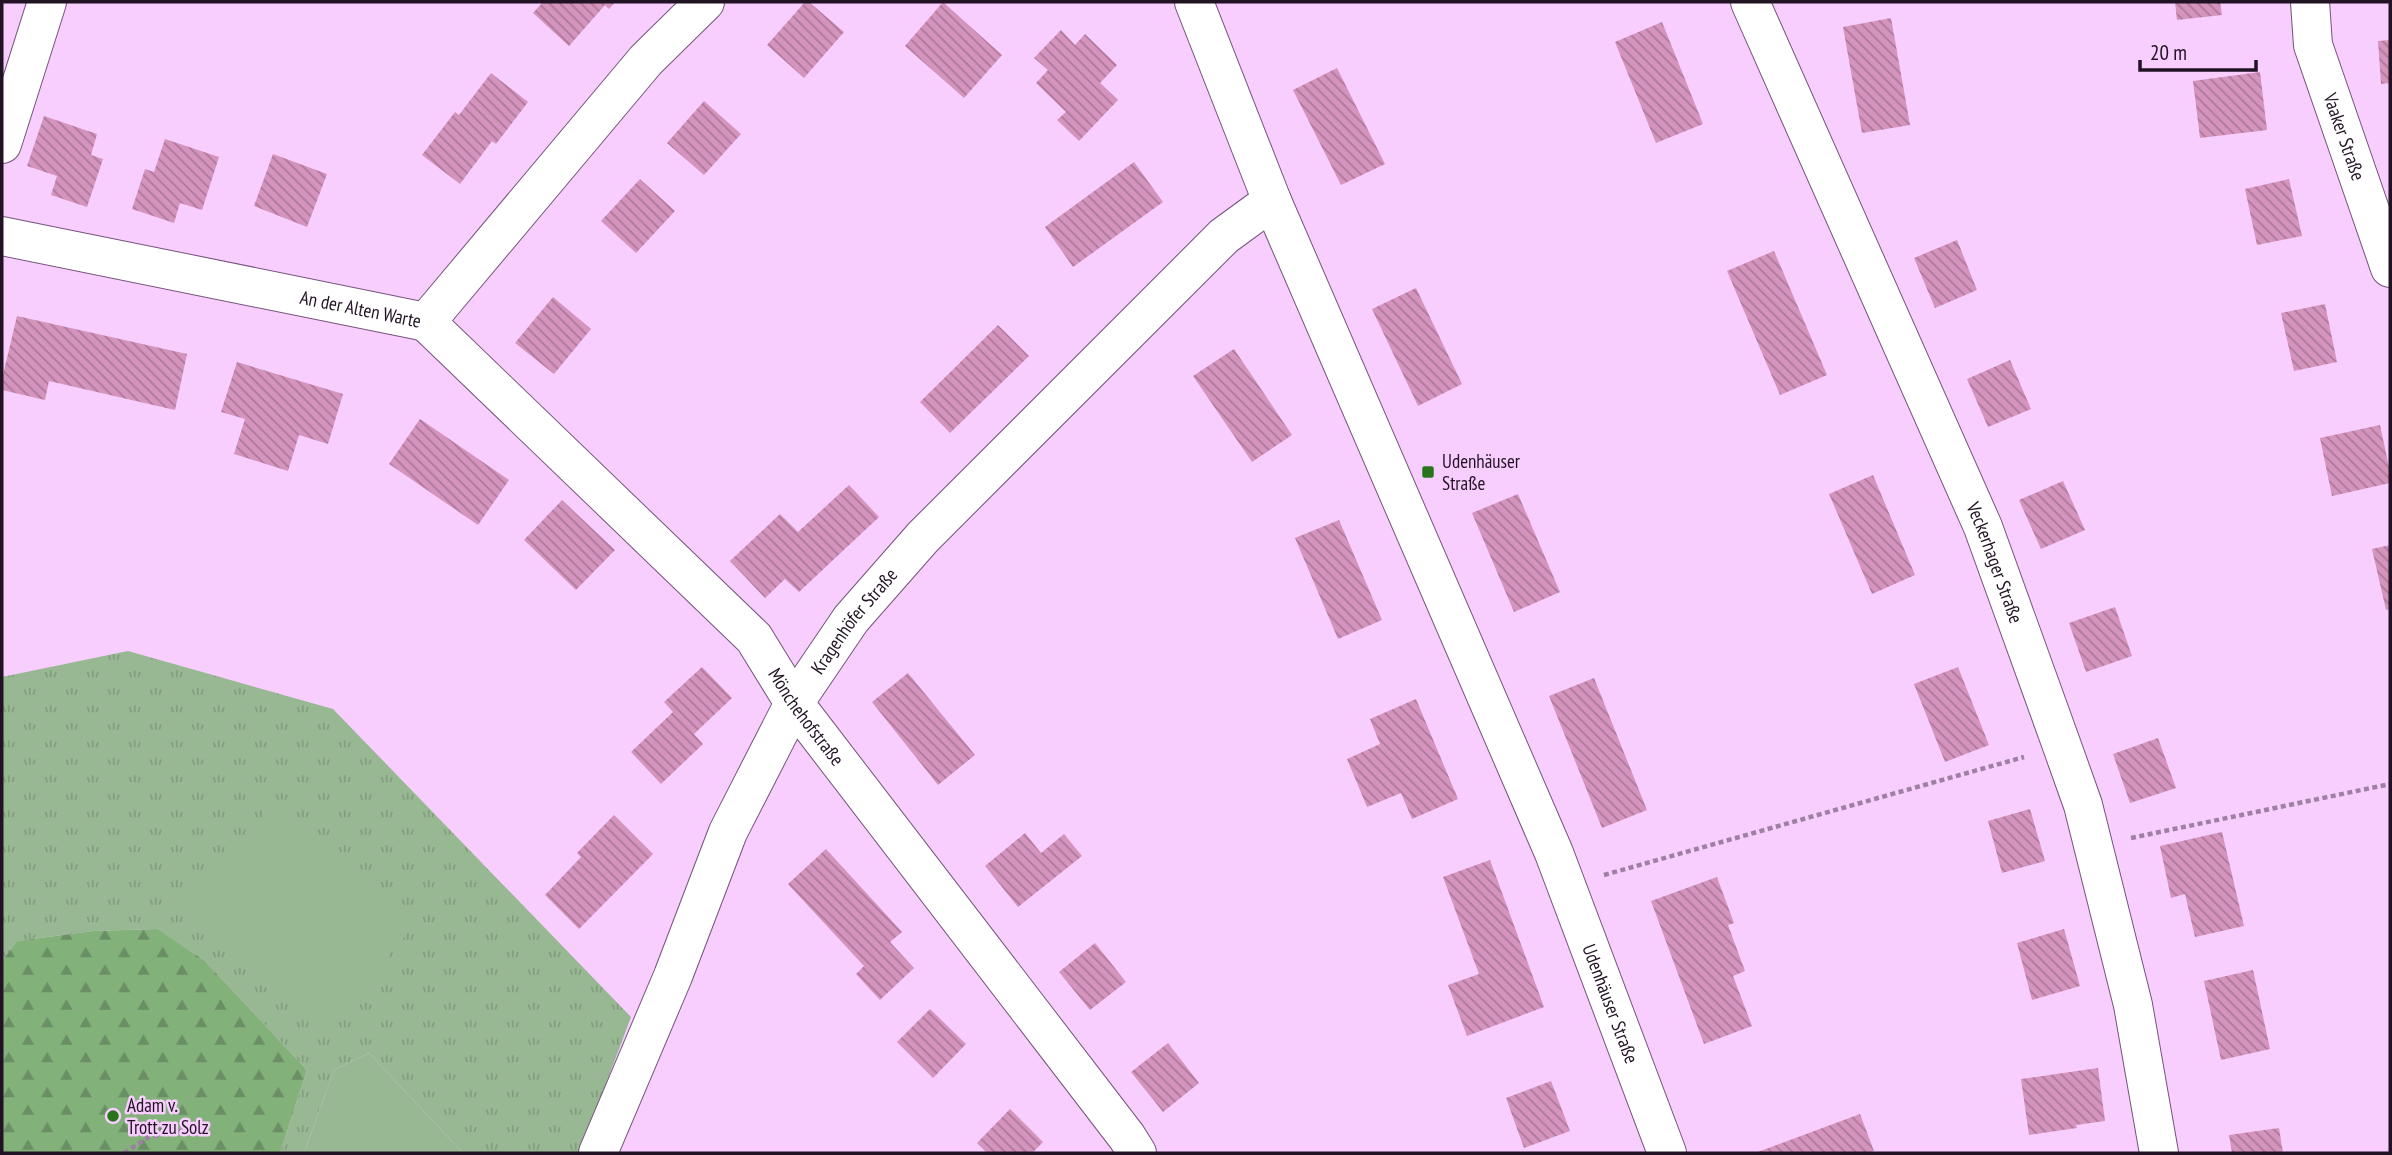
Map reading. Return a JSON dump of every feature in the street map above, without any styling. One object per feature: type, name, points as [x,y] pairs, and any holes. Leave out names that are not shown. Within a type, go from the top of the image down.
[{"type":"street","points":[[2,144],[47,2]]},
{"type":"street","name":"An der Alten Warte","points":[[2,236],[426,322],[646,60],[705,2]]},
{"type":"street","name":"Udenhäuser Straße","points":[[1194,2],[1272,201],[1566,886],[1667,1153]]},
{"type":"street","name":"Veckerhager Straße","points":[[1750,2],[1983,527],[2062,746],[2082,805],[2133,1005],[2159,1153]]},
{"type":"street","name":"Vaaker Straße","points":[[2310,2],[2313,45],[2390,268]]},
{"type":"street","name":"Kragenhöfer Straße","points":[[598,1153],[673,976],[728,832],[794,703],[851,619],[923,537],[1224,236],[1272,201]]},
{"type":"street","name":"Mönchehofstraße","points":[[426,322],[754,638],[794,703],[1137,1153]]},
{"type":"path","points":[[1566,886],[2062,746]]},
{"type":"path","points":[[2093,846],[2390,784]]},
{"type":"path","points":[[124,1153],[149,1137],[199,1128]]},
{"type":"green space","points":[[128,651],[333,709],[631,1017],[580,1153],[463,1153],[369,1053],[334,1070],[304,1153],[280,1153],[307,1070],[204,960],[156,929],[93,931],[17,941],[2,961],[2,677]]},
{"type":"green space","points":[[270,807],[412,928],[323,1033],[181,912]]},
{"type":"green space","points":[[157,929],[204,960],[307,1070],[280,1153],[2,1153],[2,961],[17,941],[93,931]]},
{"type":"green space","points":[[369,1053],[463,1153],[304,1153],[334,1070]]},
{"type":"building","points":[[543,2],[615,2],[609,9],[605,5],[569,46],[533,13]]},
{"type":"building","points":[[805,2],[809,2],[844,32],[804,78],[767,45]]},
{"type":"building","points":[[943,2],[1002,55],[964,98],[905,46]]},
{"type":"building","points":[[2175,2],[2220,2],[2222,15],[2177,20]]},
{"type":"building","points":[[1891,18],[1910,125],[1862,133],[1843,27]]},
{"type":"building","points":[[1662,22],[1703,124],[1656,143],[1615,42]]},
{"type":"building","points":[[1061,30],[1075,45],[1085,34],[1117,65],[1100,83],[1118,100],[1079,141],[1057,120],[1066,112],[1036,83],[1048,70],[1034,58]]},
{"type":"building","points":[[2390,40],[2390,83],[2381,84],[2378,41]]},
{"type":"building","points":[[1337,68],[1385,164],[1341,185],[1293,90]]},
{"type":"building","points":[[2260,72],[2267,130],[2200,138],[2193,81]]},
{"type":"building","points":[[491,73],[528,102],[496,144],[492,141],[460,184],[422,155],[455,112],[459,115]]},
{"type":"building","points":[[704,101],[741,134],[704,175],[667,143]]},
{"type":"building","points":[[44,116],[97,134],[91,155],[103,159],[87,207],[51,195],[57,176],[27,166]]},
{"type":"building","points":[[165,139],[219,157],[202,210],[180,203],[174,223],[132,209],[145,169],[154,172]]},
{"type":"building","points":[[273,154],[327,174],[307,227],[254,206]]},
{"type":"building","points":[[1134,162],[1163,202],[1073,267],[1045,227]]},
{"type":"building","points":[[640,179],[675,211],[636,253],[601,221]]},
{"type":"building","points":[[2289,179],[2302,236],[2257,245],[2245,189]]},
{"type":"building","points":[[1957,240],[1977,290],[1935,308],[1914,258]]},
{"type":"building","points":[[1774,251],[1827,375],[1780,395],[1727,271]]},
{"type":"building","points":[[1416,288],[1462,384],[1418,406],[1372,309]]},
{"type":"building","points":[[553,297],[591,329],[554,374],[515,343]]},
{"type":"building","points":[[2325,304],[2337,362],[2294,371],[2281,313]]},
{"type":"building","points":[[17,316],[187,354],[175,410],[49,381],[45,400],[2,390],[2,379]]},
{"type":"building","points":[[998,325],[1029,356],[950,433],[920,402]]},
{"type":"building","points":[[1234,349],[1292,435],[1252,462],[1193,376]]},
{"type":"building","points":[[2010,360],[2031,409],[1988,427],[1967,379]]},
{"type":"building","points":[[237,362],[343,394],[328,444],[299,435],[288,471],[234,454],[245,419],[221,412]]},
{"type":"building","points":[[420,419],[509,480],[478,525],[389,464]]},
{"type":"building","points":[[2380,425],[2390,483],[2332,496],[2320,438]]},
{"type":"building","points":[[1873,475],[1915,575],[1872,594],[1829,494]]},
{"type":"building","points":[[2063,481],[2085,530],[2041,549],[2019,500]]},
{"type":"building","points":[[849,485],[879,517],[799,592],[785,579],[765,598],[730,561],[780,514],[798,532]]},
{"type":"building","points":[[1518,494],[1560,592],[1514,612],[1472,513]]},
{"type":"building","points":[[562,500],[615,550],[576,590],[524,540]]},
{"type":"building","points":[[1339,520],[1382,620],[1338,639],[1295,538]]},
{"type":"building","points":[[2390,545],[2390,609],[2386,610],[2372,549]]},
{"type":"building","points":[[2115,607],[2132,656],[2086,672],[2069,623]]},
{"type":"building","points":[[702,667],[732,698],[694,734],[703,744],[661,784],[631,752],[673,712],[664,702]]},
{"type":"building","points":[[1958,667],[1989,745],[1945,762],[1914,684]]},
{"type":"building","points":[[908,673],[975,755],[938,785],[872,702]]},
{"type":"building","points":[[1594,678],[1647,810],[1602,828],[1549,696]]},
{"type":"building","points":[[1416,699],[1458,799],[1412,819],[1401,793],[1367,807],[1347,759],[1380,744],[1370,719]]},
{"type":"building","points":[[2158,738],[2176,788],[2130,803],[2113,754]]},
{"type":"building","points":[[2030,809],[2045,861],[2002,873],[1988,821]]},
{"type":"building","points":[[614,815],[653,854],[579,929],[545,895],[581,857],[577,853]]},
{"type":"building","points":[[2222,832],[2244,926],[2195,937],[2185,894],[2171,898],[2160,846]]},
{"type":"building","points":[[1025,833],[1041,853],[1064,834],[1082,856],[1018,907],[985,866]]},
{"type":"building","points":[[826,849],[902,932],[890,942],[914,968],[880,1000],[856,974],[864,966],[788,884]]},
{"type":"building","points":[[1490,860],[1544,1007],[1467,1036],[1448,985],[1479,974],[1443,877]]},
{"type":"building","points":[[1717,877],[1734,923],[1728,925],[1745,971],[1733,976],[1752,1026],[1704,1044],[1651,901]]},
{"type":"building","points":[[2064,929],[2080,986],[2032,1000],[2017,943]]},
{"type":"building","points":[[1095,943],[1126,982],[1090,1010],[1059,972]]},
{"type":"building","points":[[2253,970],[2270,1049],[2221,1060],[2204,981]]},
{"type":"building","points":[[930,1009],[966,1044],[933,1078],[897,1042]]},
{"type":"building","points":[[1168,1043],[1199,1083],[1163,1112],[1131,1072]]},
{"type":"building","points":[[2098,1068],[2105,1121],[2029,1135],[2021,1079]]},
{"type":"building","points":[[1551,1081],[1570,1131],[1524,1148],[1506,1098]]},
{"type":"building","points":[[1010,1109],[1043,1142],[1032,1153],[987,1153],[977,1143]]},
{"type":"building","points":[[1860,1114],[1874,1151],[1755,1153]]},
{"type":"building","points":[[2279,1128],[2283,1153],[2232,1153],[2229,1135]]},
{"type":"place","name":"Udenhäuser Straße","points":[[1428,472]]},
{"type":"place","name":"Adam v. Trott zu Solz","points":[[113,1116]]}]
